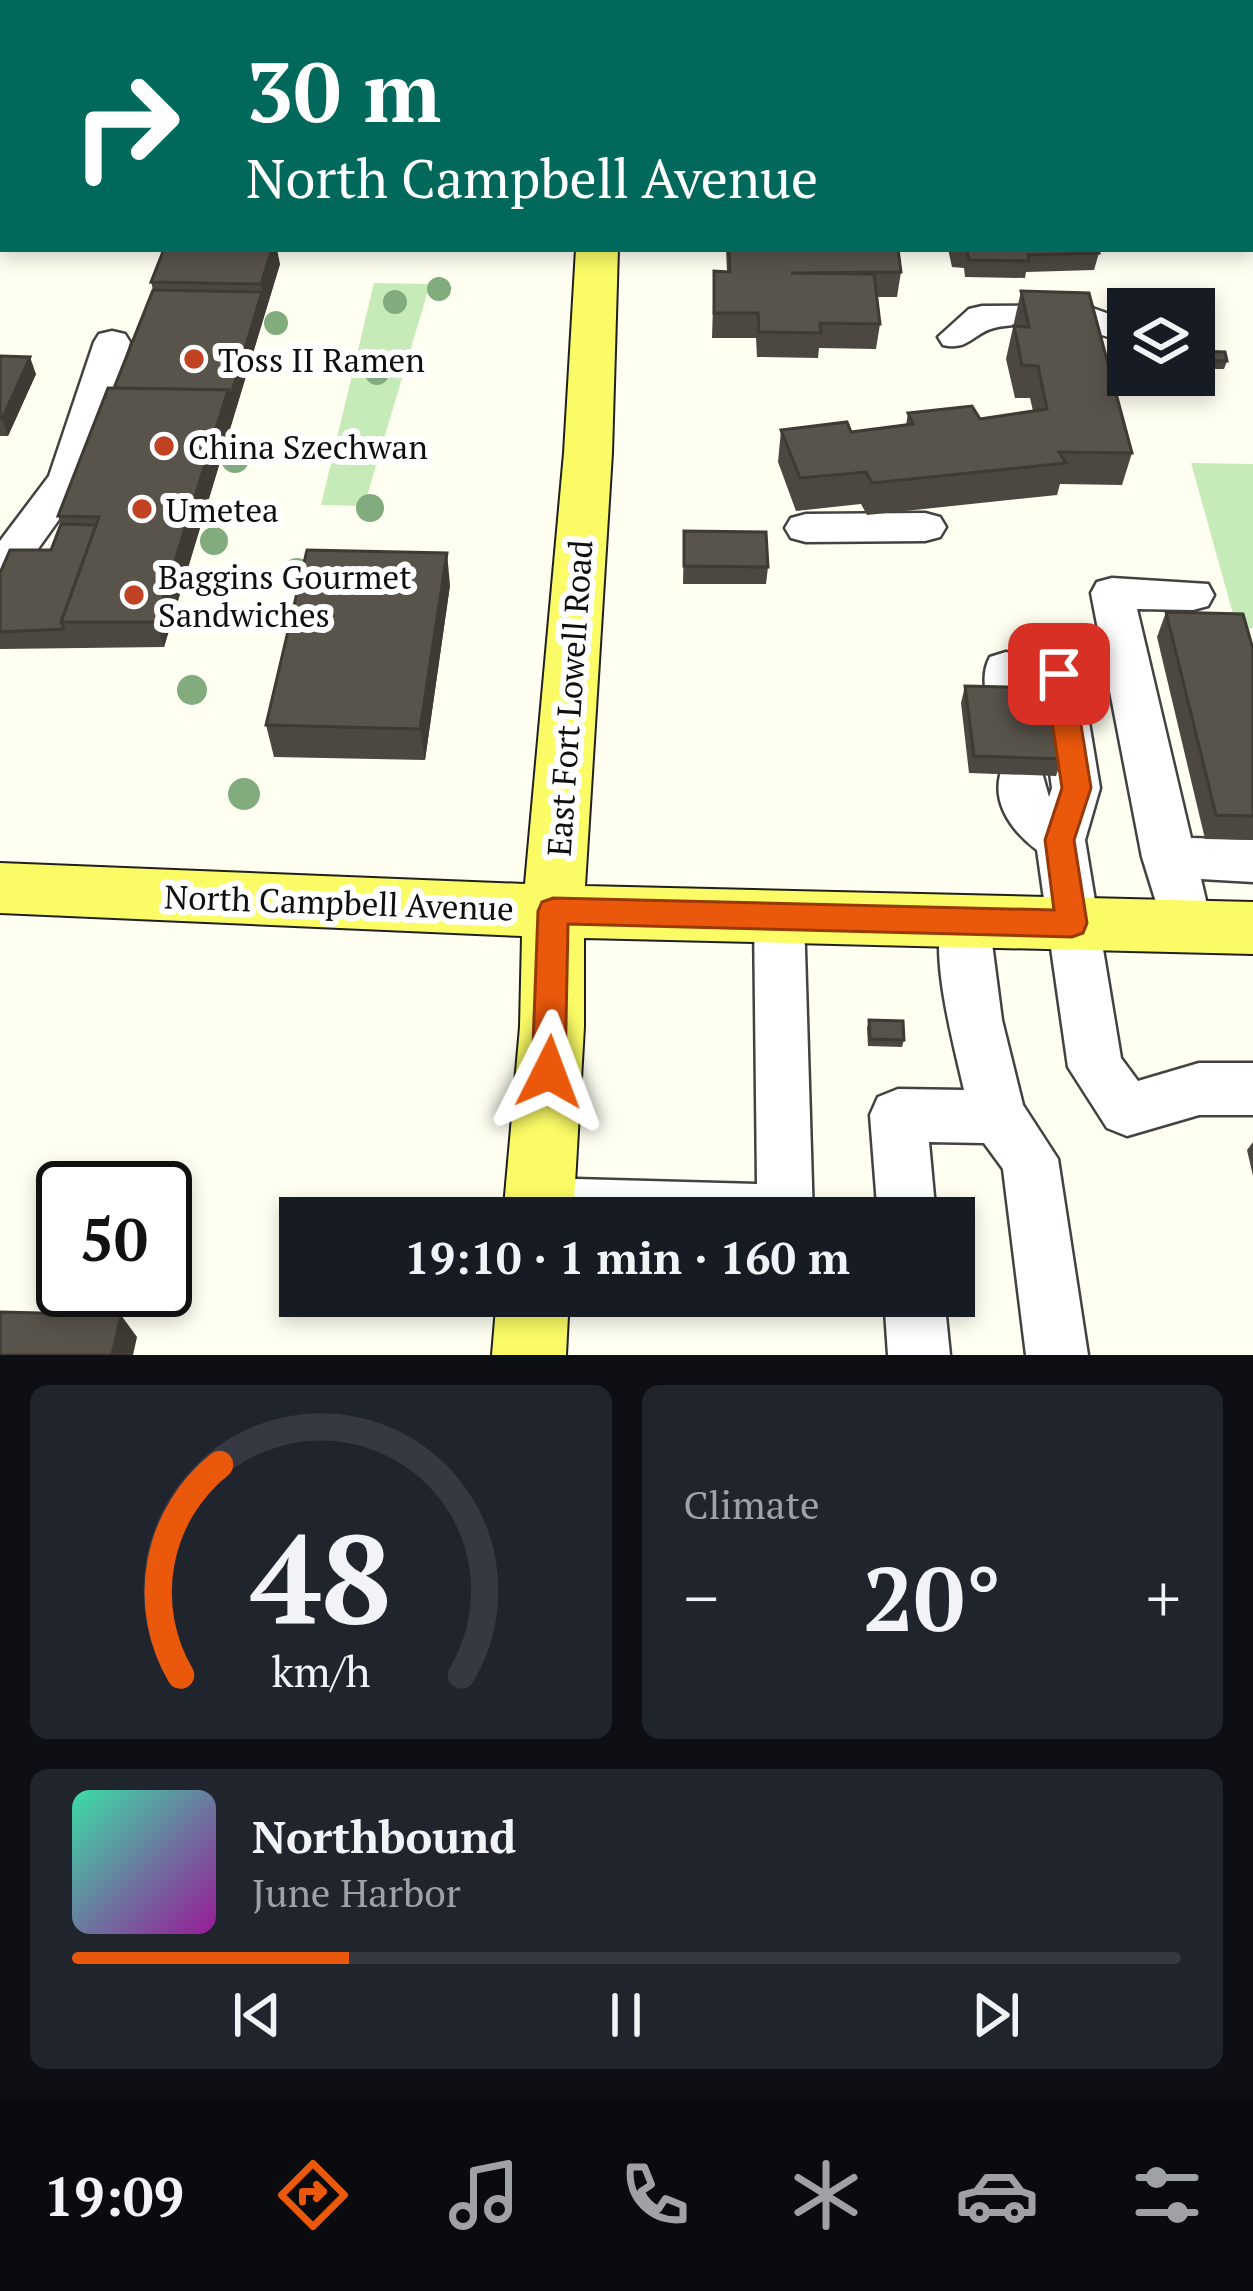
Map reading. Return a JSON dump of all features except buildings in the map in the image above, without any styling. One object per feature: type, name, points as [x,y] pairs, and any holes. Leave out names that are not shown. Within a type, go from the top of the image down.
[{"type":"main road","name":"East Fort Lowell Road","points":[[540,1197],[552,1027],[553,911],[588,453],[597,252]]},
{"type":"main road","name":"North Campbell Avenue","points":[[0,888],[553,911],[1253,928]]},
{"type":"main road","points":[[529,1355],[532,1317]]},
{"type":"lane","points":[[956,337],[982,317],[1084,316],[1107,326]]},
{"type":"lane","points":[[0,587],[16,549],[68,479],[112,342]]},
{"type":"lane","points":[[806,528],[925,527]]},
{"type":"lane","points":[[1186,926],[1112,593],[1192,595]]},
{"type":"lane","points":[[1059,674],[1076,788],[1060,840],[1095,1066],[1127,1110],[1199,1089],[1253,1088]]},
{"type":"lane","points":[[1022,775],[1028,816],[1060,840]]},
{"type":"lane","points":[[1167,857],[1253,861]]},
{"type":"lane","points":[[779,916],[787,1197]]},
{"type":"lane","points":[[964,920],[975,1020],[998,1117],[1030,1159],[1051,1348]]},
{"type":"lane","points":[[905,1197],[898,1115],[998,1117]]},
{"type":"lane","points":[[916,1317],[919,1355]]},
{"type":"green space","points":[[374,283],[430,284],[364,506],[321,505]]},
{"type":"green space","points":[[1191,463],[1253,464],[1253,628],[1237,628]]},
{"type":"place","name":"Toss II Ramen","points":[[194,359]]},
{"type":"place","name":"China Szechwan","points":[[164,446]]},
{"type":"place","name":"Umetea","points":[[142,509]]},
{"type":"place","name":"Baggins Gourmet Sandwiches","points":[[134,595]]},
{"type":"route","points":[[549,1072],[553,911],[1072,923],[1060,840],[1076,788],[1059,674]]}]
